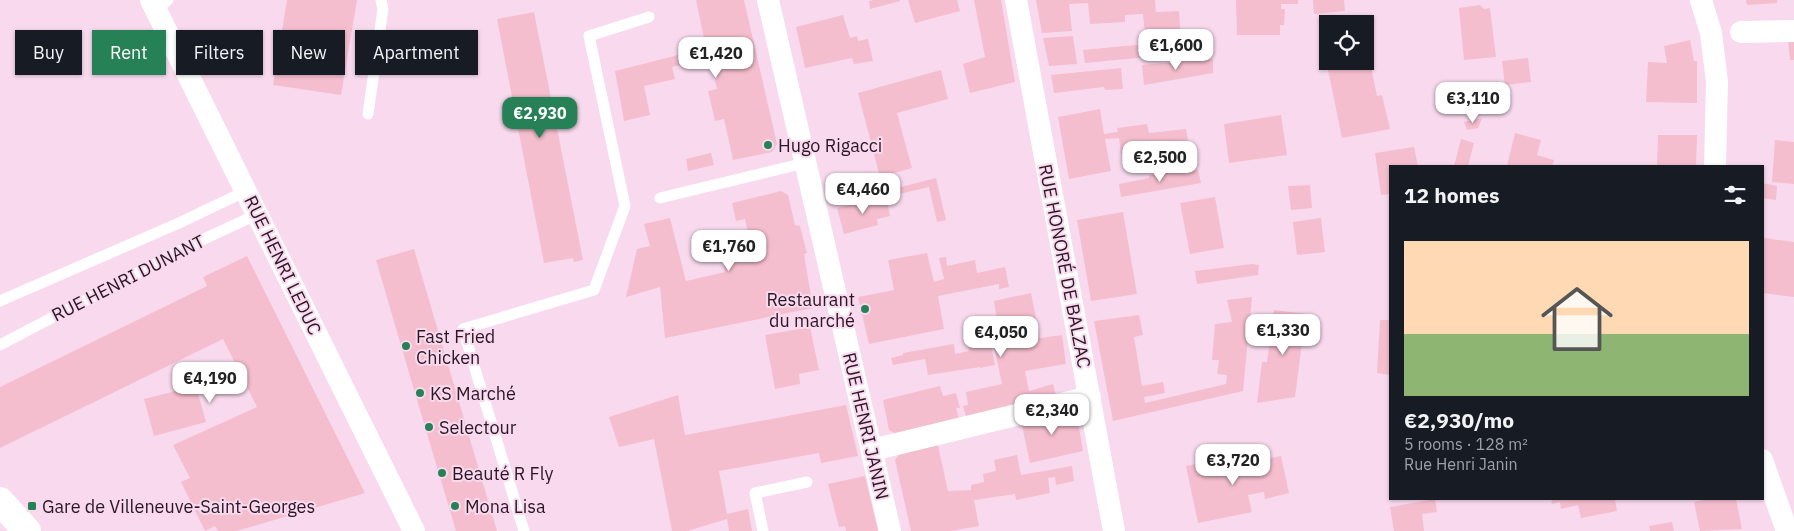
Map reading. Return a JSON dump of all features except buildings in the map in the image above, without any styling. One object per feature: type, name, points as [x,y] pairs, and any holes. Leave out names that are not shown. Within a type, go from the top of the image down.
[{"type":"main road","points":[[0,501],[27,531]]},
{"type":"street","name":"RUE HENRI JANIN","points":[[768,0],[890,531]]},
{"type":"street","name":"RUE HONORÉ DE BALZAC","points":[[1016,0],[1114,531]]},
{"type":"street","points":[[1701,0],[1711,33],[1717,82],[1715,165]]},
{"type":"street","name":"RUE HENRI LEDUC","points":[[158,4],[246,191],[414,531]]},
{"type":"street","points":[[1741,32],[1794,31]]},
{"type":"street","points":[[872,450],[1090,397]]},
{"type":"street","points":[[1764,466],[1787,531]]},
{"type":"lane","points":[[368,114],[383,9],[381,0]]},
{"type":"lane","points":[[524,531],[463,329],[594,290],[625,206],[588,36],[649,17]]},
{"type":"lane","points":[[660,198],[805,163]]},
{"type":"lane","name":"RUE HENRI DUNANT","points":[[0,301],[179,223],[246,191]]},
{"type":"lane","name":"RUE HENRI DUNANT","points":[[0,345],[191,245],[258,214]]},
{"type":"lane","points":[[764,531],[756,493],[807,482]]},
{"type":"place","name":"Hugo Rigacci","points":[[768,145]]},
{"type":"place","name":"Restaurant du marché","points":[[865,309]]},
{"type":"place","name":"Fast Fried Chicken","points":[[406,346]]},
{"type":"place","name":"KS Marché","points":[[420,393]]},
{"type":"place","name":"Selectour","points":[[429,427]]},
{"type":"place","name":"Beauté R Fly","points":[[442,473]]},
{"type":"place","name":"Gare de Villeneuve-Saint-Georges","points":[[32,506]]},
{"type":"place","name":"Mona Lisa","points":[[455,506]]}]
